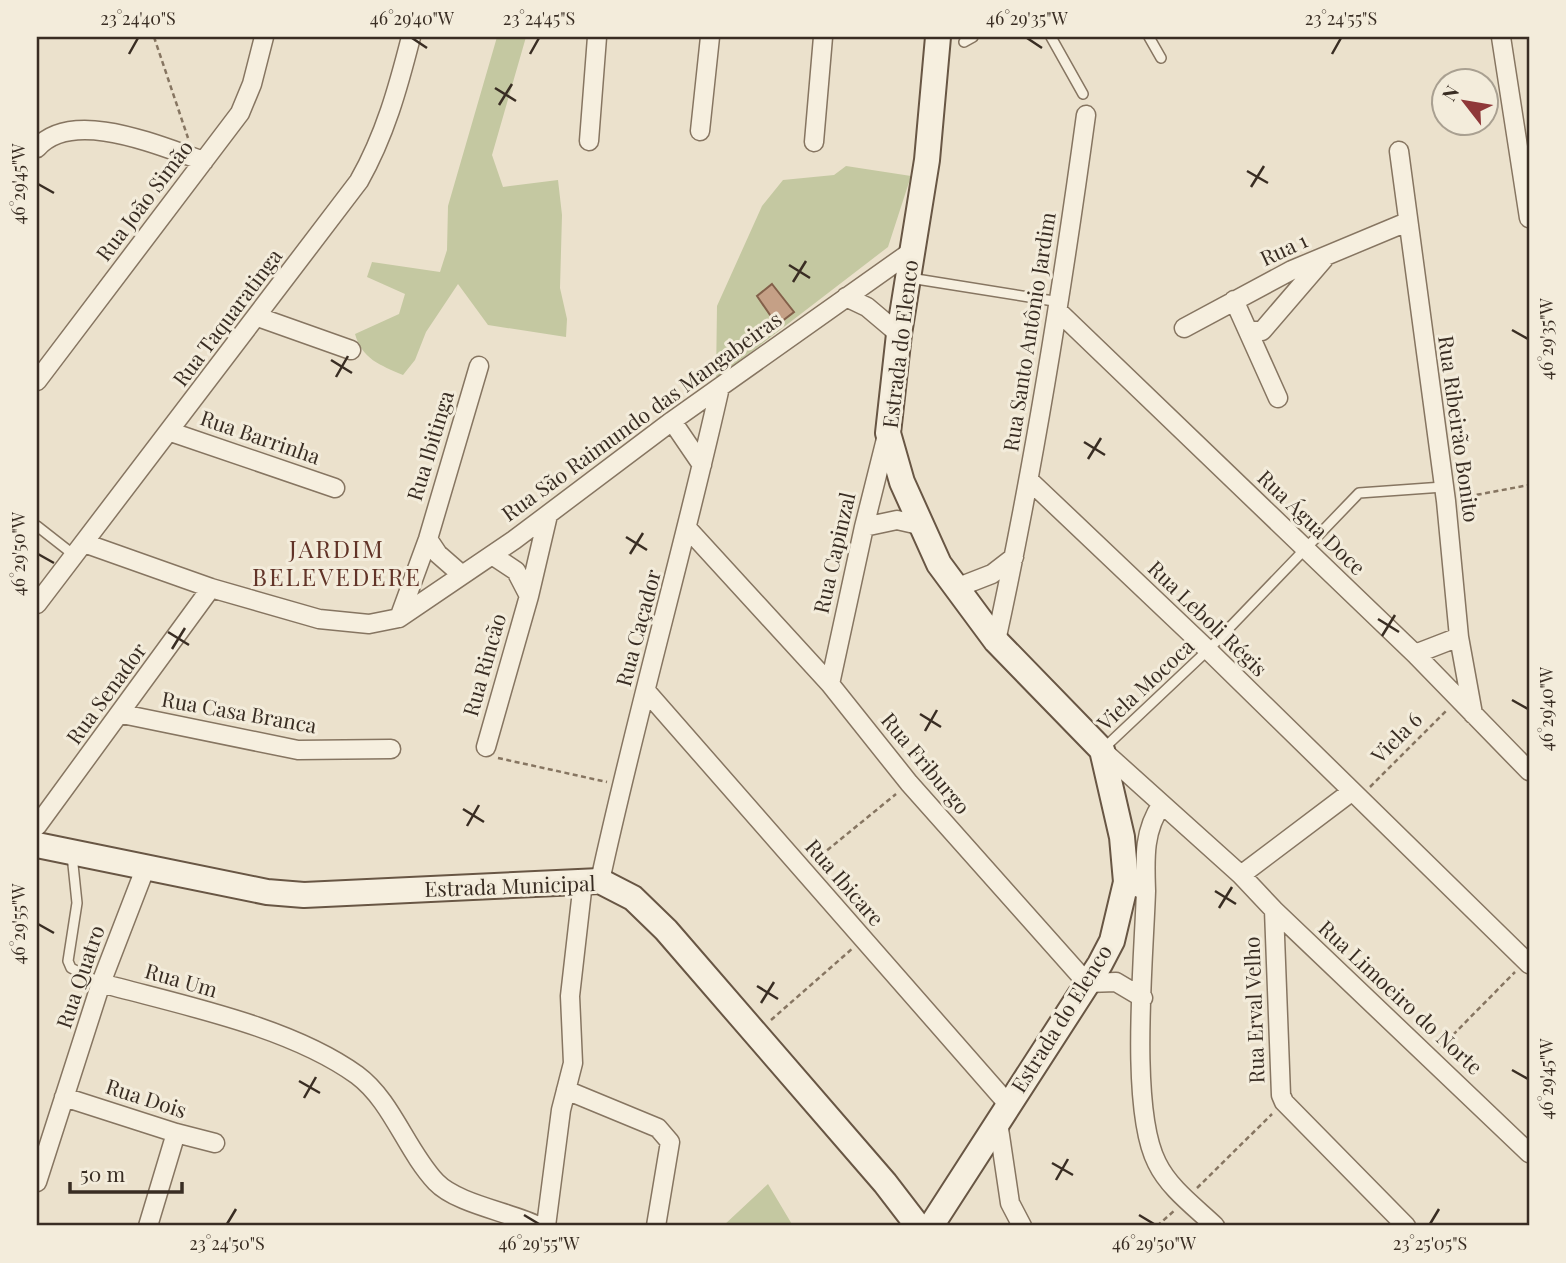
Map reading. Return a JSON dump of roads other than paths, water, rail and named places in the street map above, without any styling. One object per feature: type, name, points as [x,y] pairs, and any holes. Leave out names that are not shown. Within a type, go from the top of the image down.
[{"type":"street","name":"Rua João Simão","points":[[37,381],[200,159],[240,113],[252,84],[264,37]]},
{"type":"street","name":"Rua Taquaratinga","points":[[37,604],[359,181],[379,147],[393,108],[411,37]]},
{"type":"street","points":[[589,141],[597,37]]},
{"type":"street","points":[[701,131],[710,37]]},
{"type":"street","points":[[814,142],[823,37]]},
{"type":"street","name":"Estrada do Elenco","points":[[938,37],[927,160],[899,334],[888,433],[902,482],[919,525],[956,588],[996,641],[1102,750],[1241,875]]},
{"type":"street","points":[[1501,37],[1529,218]]},
{"type":"street","name":"Rua Santo Antônio Jardim","points":[[996,641],[1030,481],[1059,307],[1086,115]]},
{"type":"street","points":[[37,148],[60,132],[79,129],[139,140],[200,159]]},
{"type":"street","name":"Rua Ribeirão Bonito","points":[[1399,151],[1445,494],[1460,637],[1473,714]]},
{"type":"street","name":"Rua 1","points":[[1184,328],[1234,300],[1326,256],[1407,222]]},
{"type":"street","name":"Rua São Raimundo das Mangabeiras","points":[[398,618],[548,516],[671,421],[912,251]]},
{"type":"street","points":[[1248,331],[1262,331],[1272,322],[1326,256]]},
{"type":"street","points":[[846,297],[867,307],[899,334]]},
{"type":"street","points":[[1234,300],[1278,398]]},
{"type":"street","name":"Rua Água Doce","points":[[1059,307],[1415,654],[1529,771]]},
{"type":"street","points":[[258,317],[351,350]]},
{"type":"street","name":"Rua Ibitinga","points":[[398,618],[428,538],[479,366]]},
{"type":"street","name":"Rua Caçador","points":[[546,1226],[566,1090],[573,1063],[570,996],[591,881],[621,785],[646,691],[688,529],[720,387]]},
{"type":"street","points":[[671,421],[702,465]]},
{"type":"street","name":"Rua Barrinha","points":[[170,432],[335,488]]},
{"type":"street","name":"Rua Capinzal","points":[[830,684],[864,527],[888,433]]},
{"type":"street","name":"Rua Leboli Régis","points":[[1030,481],[1208,650],[1354,796]]},
{"type":"street","name":"Rua Rincão","points":[[486,747],[529,596],[548,516]]},
{"type":"street","points":[[864,527],[897,520],[919,525]]},
{"type":"street","name":"Rua Friburgo","points":[[688,529],[830,684],[909,783],[1087,983]]},
{"type":"street","points":[[428,538],[447,563],[462,575]]},
{"type":"street","points":[[79,549],[319,619],[369,624],[398,618]]},
{"type":"street","name":"Rua Rincão","points":[[492,555],[516,571],[529,596]]},
{"type":"street","points":[[956,588],[992,575],[1014,557]]},
{"type":"street","name":"Rua Senador","points":[[37,826],[122,714],[211,589]]},
{"type":"street","points":[[1415,654],[1460,637]]},
{"type":"street","name":"Rua Ibicare","points":[[646,691],[863,939],[1003,1113]]},
{"type":"street","name":"Rua Casa Branca","points":[[122,714],[298,750],[391,749]]},
{"type":"street","name":"Estrada do Elenco","points":[[1102,750],[1136,887]]},
{"type":"street","points":[[1241,875],[1354,796],[1527,963]]},
{"type":"street","name":"Estrada do Elenco","points":[[931,1226],[1112,941],[1136,887],[1154,815],[1162,804]]},
{"type":"street","name":"Estrada Municipal","points":[[37,845],[267,892],[304,895],[591,881],[633,898],[647,910],[885,1183],[918,1226]]},
{"type":"street","name":"Rua Quatro","points":[[37,1182],[102,983],[145,869]]},
{"type":"street","name":"Rua Limoeiro do Norte","points":[[1241,875],[1274,910],[1529,1153]]},
{"type":"street","points":[[1136,887],[1143,999],[1143,1107],[1151,1150],[1158,1167],[1215,1226]]},
{"type":"street","name":"Rua Erval Velho","points":[[1274,910],[1279,981],[1278,1082],[1284,1102],[1406,1226]]},
{"type":"street","points":[[1087,983],[1115,982],[1143,999]]},
{"type":"street","name":"Rua Um","points":[[102,983],[248,1024],[327,1057],[369,1086],[422,1164],[447,1190],[538,1226]]},
{"type":"street","points":[[566,1090],[658,1128],[670,1142],[656,1226]]},
{"type":"street","name":"Rua Dois","points":[[64,1097],[215,1143]]},
{"type":"street","points":[[1003,1113],[1010,1203],[1022,1226]]},
{"type":"street","points":[[148,1226],[176,1133]]},
{"type":"lane","points":[[964,42],[973,37]]},
{"type":"lane","points":[[1051,37],[1083,94]]},
{"type":"lane","points":[[1149,37],[1161,58]]},
{"type":"lane","points":[[908,277],[1059,307]]},
{"type":"lane","name":"Viela Mococa","points":[[1102,750],[1307,551],[1359,493],[1445,494]]},
{"type":"lane","points":[[37,526],[79,549]]},
{"type":"lane","points":[[71,853],[77,904],[68,961],[71,968],[102,983]]},
{"type":"district","name":"JARDIM BELEVEDERE","points":[[337,564]]}]
